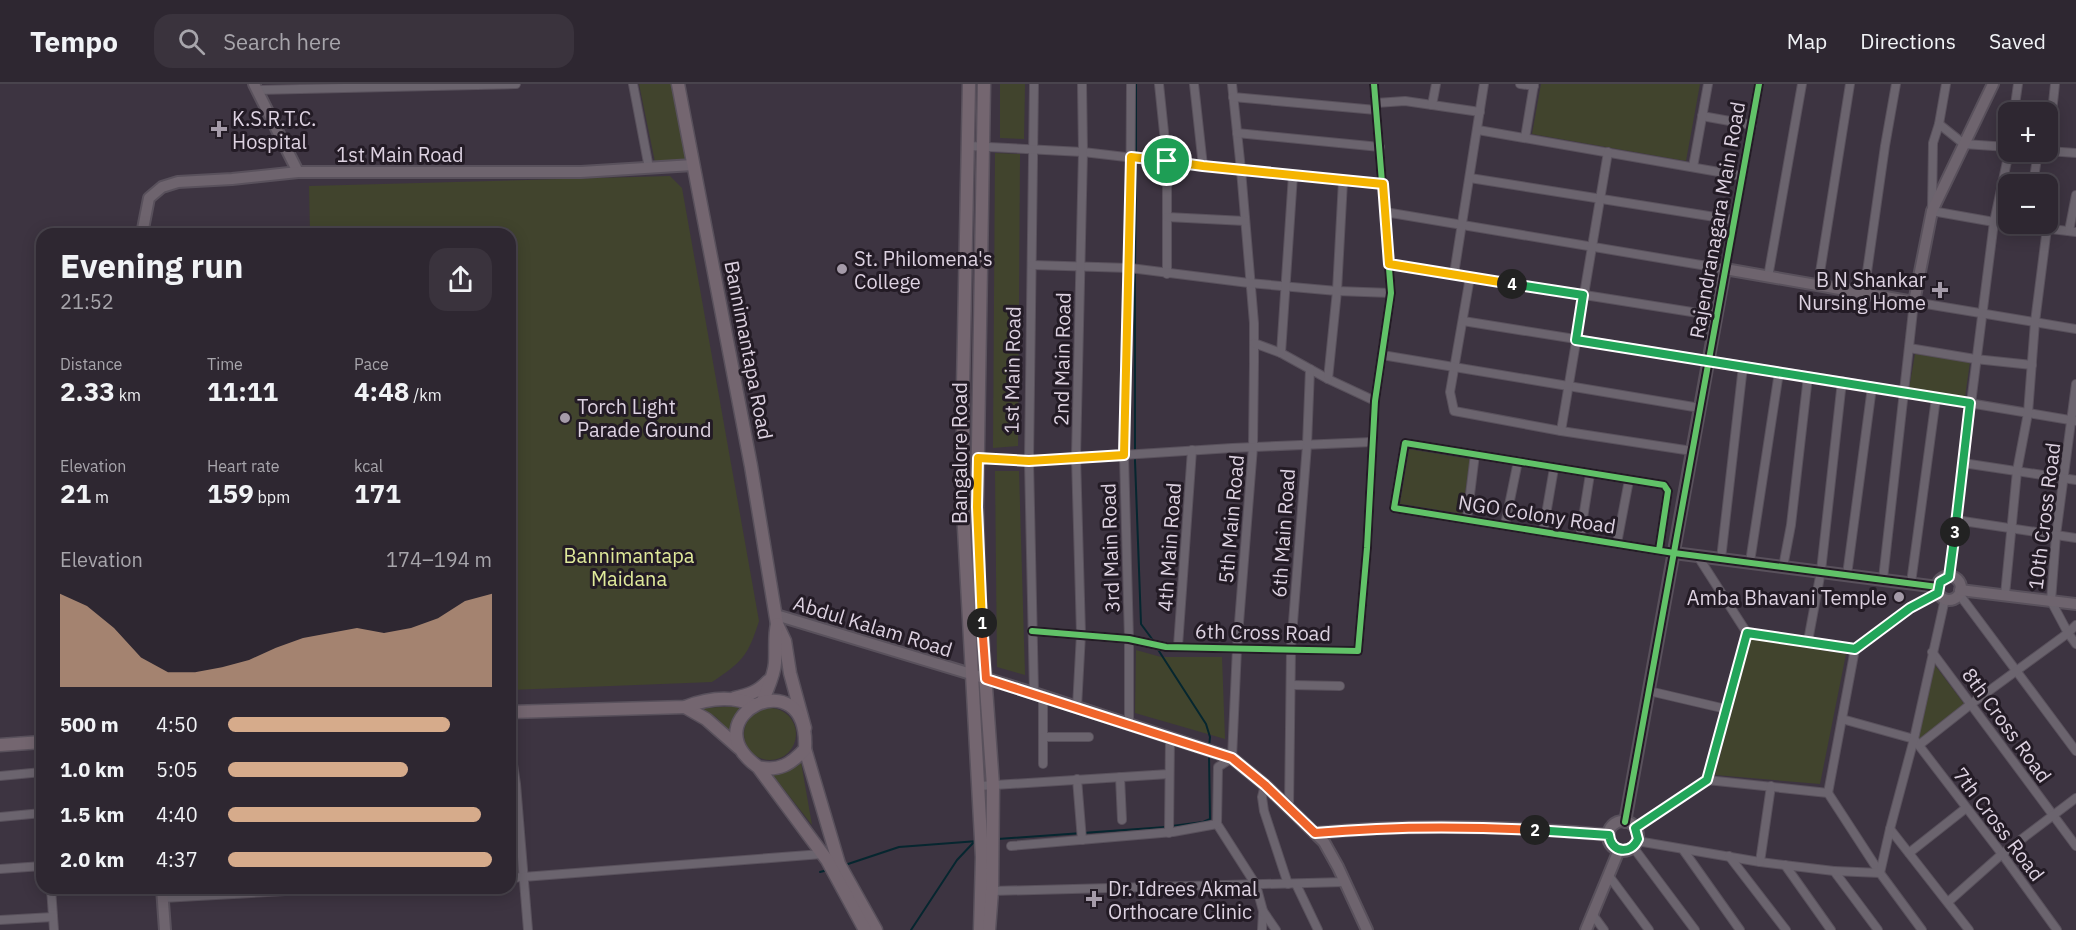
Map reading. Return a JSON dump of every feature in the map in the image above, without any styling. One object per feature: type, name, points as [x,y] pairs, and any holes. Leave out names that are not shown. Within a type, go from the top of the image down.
[{"type":"main road","name":"Bannimantapa Road","points":[[678,84],[749,455],[777,619]]},
{"type":"main road","name":"Bangalore Road","points":[[969,84],[963,487],[971,674],[979,786],[987,828]]},
{"type":"main road","name":"Bangalore Road","points":[[980,930],[987,855],[987,828],[993,786],[979,577],[978,458],[984,84]]},
{"type":"main road","points":[[738,748],[736,735],[738,723],[744,713],[758,703],[772,676],[775,664],[774,635],[777,619]]},
{"type":"main road","points":[[777,619],[785,641],[790,673],[805,728],[805,749],[836,868],[865,930]]},
{"type":"main road","points":[[732,699],[761,689],[772,676]]},
{"type":"main road","points":[[516,712],[685,707],[706,700],[732,699],[758,703],[783,702],[793,708],[805,728]]},
{"type":"main road","points":[[685,707],[706,719],[738,748],[744,757],[758,767],[822,854],[836,868],[876,930]]},
{"type":"main road","points":[[0,745],[36,742]]},
{"type":"main road","points":[[758,767],[769,770],[786,766],[805,749]]},
{"type":"main road","name":"Bangalore Road","points":[[987,855],[992,891],[989,930]]},
{"type":"street","points":[[298,172],[256,87],[516,84]]},
{"type":"street","points":[[633,84],[649,168]]},
{"type":"street","name":"1st Main Road","points":[[1034,84],[1029,461],[1032,631],[1043,737],[1043,764]]},
{"type":"street","name":"2nd Main Road","points":[[1077,707],[1080,634],[1076,457],[1083,152],[1082,84]]},
{"type":"street","name":"3rd Main Road","points":[[1129,724],[1124,455],[1130,268],[1131,84]]},
{"type":"street","points":[[1159,84],[1167,161],[1167,274]]},
{"type":"street","points":[[1194,84],[1203,166]]},
{"type":"street","points":[[1232,84],[1249,283]]},
{"type":"street","points":[[978,458],[1029,461],[1192,450],[1372,442],[1375,401],[1391,292],[1374,84]]},
{"type":"street","points":[[1432,105],[1436,84]]},
{"type":"street","points":[[1454,274],[1484,84]]},
{"type":"street","points":[[1520,84],[1534,85],[1525,138]]},
{"type":"street","points":[[1693,167],[1708,84]]},
{"type":"street","name":"Rajendranagara Main Road","points":[[1630,825],[1649,691],[1759,84]]},
{"type":"street","points":[[1768,277],[1802,84]]},
{"type":"street","points":[[1818,285],[1850,84]]},
{"type":"street","points":[[1864,293],[1896,84]]},
{"type":"street","points":[[1883,579],[1914,302],[1932,211],[1933,143],[1946,84]]},
{"type":"street","points":[[1932,211],[1994,84]]},
{"type":"street","points":[[2015,102],[2018,84]]},
{"type":"street","points":[[2053,102],[2055,84]]},
{"type":"street","points":[[1233,97],[1376,106],[1406,101],[1480,112]]},
{"type":"street","points":[[1702,116],[1752,124]]},
{"type":"street","points":[[1939,124],[1964,144],[1998,146]]},
{"type":"street","points":[[1478,130],[1742,176]]},
{"type":"street","points":[[1237,133],[1380,147]]},
{"type":"street","points":[[969,146],[1083,152],[1383,184]]},
{"type":"street","points":[[2058,151],[2076,153]]},
{"type":"street","points":[[1561,431],[1608,152]]},
{"type":"street","points":[[1949,577],[1994,222],[2007,162]]},
{"type":"street","name":"1st Main Road","points":[[143,228],[149,198],[162,187],[178,182],[298,172],[581,172],[693,165]]},
{"type":"street","points":[[1281,353],[1293,175]]},
{"type":"street","points":[[1470,178],[1734,220]]},
{"type":"street","points":[[1328,379],[1337,291],[1343,181]]},
{"type":"street","points":[[2058,230],[2073,232],[2076,195]]},
{"type":"street","points":[[1932,211],[1998,222]]},
{"type":"street","points":[[1385,212],[2076,329]]},
{"type":"street","points":[[1167,217],[1245,221]]},
{"type":"street","points":[[2005,596],[2017,471],[2028,413],[2046,234]]},
{"type":"street","points":[[1389,264],[1717,316]]},
{"type":"street","points":[[1032,265],[1130,268],[1249,283],[1337,291],[1391,292]]},
{"type":"street","points":[[1470,277],[1450,392],[1454,411],[1692,452]]},
{"type":"street","name":"5th Main Road","points":[[1232,758],[1237,648],[1253,447],[1254,342],[1249,283]]},
{"type":"street","points":[[1463,321],[1842,381],[2074,421]]},
{"type":"street","points":[[1254,342],[1281,353],[1375,401]]},
{"type":"street","points":[[1910,348],[2032,365]]},
{"type":"street","points":[[1382,355],[1700,408]]},
{"type":"street","points":[[1721,559],[1743,366]]},
{"type":"street","name":"6th Main Road","points":[[1289,808],[1291,648],[1307,444],[1310,369]]},
{"type":"street","points":[[1750,562],[1779,372]]},
{"type":"street","points":[[1783,567],[1791,525],[1808,376]]},
{"type":"street","points":[[1808,641],[1821,571],[1842,381]]},
{"type":"street","name":"10th Cross Road","points":[[2076,384],[2074,421],[2063,478],[2056,535],[2051,601],[2076,644]]},
{"type":"street","points":[[1847,575],[1872,387]]},
{"type":"street","points":[[1911,583],[1936,398]]},
{"type":"street","name":"6th Cross Road","points":[[1032,631],[1129,639],[1167,647],[1358,651],[1367,548],[1372,442]]},
{"type":"street","name":"NGO Colony Road","points":[[1475,454],[1405,443],[1395,508],[1674,552]]},
{"type":"street","name":"4th Main Road","points":[[1178,646],[1192,450]]},
{"type":"street","points":[[1467,519],[1475,454],[1664,485],[1667,489],[1659,550]]},
{"type":"street","points":[[1505,525],[1518,461]]},
{"type":"street","points":[[1963,463],[2076,480]]},
{"type":"street","points":[[1543,532],[1554,468]]},
{"type":"street","points":[[1580,537],[1590,474]]},
{"type":"street","points":[[1617,543],[1629,480]]},
{"type":"street","points":[[1956,520],[2076,538]]},
{"type":"street","points":[[1674,552],[1911,583],[1955,598],[1960,592]]},
{"type":"street","points":[[1697,555],[1747,633],[1707,780]]},
{"type":"street","points":[[1880,873],[1890,829],[1916,742],[1942,579],[1949,577],[1958,582],[1960,592],[2016,672],[2076,751]]},
{"type":"street","points":[[1960,592],[2076,604]]},
{"type":"street","points":[[1922,930],[1880,873],[1828,793],[1855,649],[1910,608],[1940,593]]},
{"type":"street","name":"Abdul Kalam Road","points":[[777,619],[971,674],[1232,758]]},
{"type":"street","points":[[1916,742],[2016,672],[2076,625]]},
{"type":"street","points":[[1747,633],[1855,649]]},
{"type":"street","name":"8th Cross Road","points":[[1932,652],[2076,846]]},
{"type":"street","points":[[1291,685],[1340,687]]},
{"type":"street","points":[[1649,691],[1726,709]]},
{"type":"street","points":[[1842,719],[1916,742]]},
{"type":"street","points":[[1043,737],[1089,737]]},
{"type":"street","points":[[1169,832],[1170,737]]},
{"type":"street","name":"7th Cross Road","points":[[1916,742],[2057,930]]},
{"type":"street","points":[[1262,930],[1263,911],[1256,885],[1217,824],[1218,767],[1232,758],[1289,808],[1315,833],[1330,852],[1367,930]]},
{"type":"street","points":[[0,776],[36,772]]},
{"type":"street","points":[[979,786],[1077,778],[1169,774]]},
{"type":"street","points":[[1120,777],[1122,820]]},
{"type":"street","points":[[1077,778],[1082,840]]},
{"type":"street","points":[[1630,825],[1707,780],[1828,793]]},
{"type":"street","points":[[1265,785],[1264,812],[1292,884],[1318,930]]},
{"type":"street","points":[[1760,862],[1771,786]]},
{"type":"street","points":[[1948,902],[2002,854],[2076,798]]},
{"type":"street","points":[[516,807],[528,930]]},
{"type":"street","points":[[1909,853],[1966,808]]},
{"type":"street","points":[[0,817],[36,814]]},
{"type":"street","points":[[1635,844],[1638,834],[1630,825],[1621,822],[1612,826],[1609,835],[1611,844],[1624,851],[1635,844],[1834,871],[1880,873]]},
{"type":"street","points":[[1011,846],[1169,832],[1217,824]]},
{"type":"street","points":[[1315,833],[1360,829],[1459,826],[1609,835]]},
{"type":"street","points":[[1890,829],[1969,930]]},
{"type":"street","points":[[1635,844],[1695,930]]},
{"type":"street","points":[[1586,930],[1619,850]]},
{"type":"street","points":[[1684,850],[1740,930]]},
{"type":"street","points":[[516,878],[822,854]]},
{"type":"street","points":[[1730,856],[1786,930]]},
{"type":"street","points":[[1785,865],[1831,930]]},
{"type":"street","points":[[0,869],[36,866]]},
{"type":"street","points":[[1834,871],[1878,930]]},
{"type":"street","points":[[1609,876],[1649,930]]},
{"type":"street","points":[[992,891],[1345,882]]},
{"type":"street","points":[[51,894],[54,930]]},
{"type":"street","points":[[162,894],[165,930]]},
{"type":"street","points":[[1263,911],[1276,930]]},
{"type":"street","points":[[1593,915],[1604,930]]},
{"type":"street","points":[[0,920],[53,917]]},
{"type":"green space","points":[[639,84],[671,84],[686,159],[655,162]]},
{"type":"green space","points":[[1000,84],[1025,84],[1024,139],[1000,138]]},
{"type":"green space","points":[[1541,84],[1700,84],[1686,161],[1532,134]]},
{"type":"green space","points":[[995,153],[1020,154],[1018,446],[993,448]]},
{"type":"green space","name":"Bannimantapa Maidana","points":[[670,176],[682,188],[759,621],[747,650],[737,663],[712,682],[516,690],[516,228],[310,228],[309,186]]},
{"type":"green space","points":[[1915,354],[1970,362],[1965,397],[1909,389]]},
{"type":"green space","points":[[1408,449],[1470,459],[1462,514],[1400,504]]},
{"type":"green space","points":[[995,471],[1019,471],[1025,675],[997,667]]},
{"type":"green space","points":[[1751,639],[1846,654],[1820,784],[1715,775]]},
{"type":"green space","points":[[1136,650],[1161,657],[1222,657],[1225,739],[1135,713]]},
{"type":"green space","points":[[1934,664],[1965,705],[1918,740]]},
{"type":"green space","points":[[742,706],[732,722],[730,732],[716,717],[701,708]]},
{"type":"green space","points":[[765,708],[775,708],[789,715],[796,734],[789,753],[775,760],[765,760],[755,756],[748,749],[744,739],[744,729],[748,719],[755,712]]},
{"type":"green space","points":[[801,762],[812,825],[772,774],[788,771]]},
{"type":"waterway","points":[[1136,84],[1136,155]]},
{"type":"waterway","points":[[1135,266],[1136,161]]},
{"type":"waterway","points":[[1135,272],[1135,461],[1141,624],[1155,643]]},
{"type":"waterway","points":[[1157,648],[1206,724],[1210,737],[1209,747]]},
{"type":"waterway","points":[[1172,826],[1210,819],[1209,753]]},
{"type":"waterway","points":[[998,839],[1166,827]]},
{"type":"waterway","points":[[845,865],[899,847],[978,841]]},
{"type":"waterway","points":[[911,930],[957,860],[974,842]]},
{"type":"waterway","points":[[820,872],[828,870]]},
{"type":"cycle path","points":[[1032,631],[1129,639],[1166,647],[1358,651],[1367,548],[1375,401],[1391,293],[1374,84]]},
{"type":"cycle path","points":[[1625,822],[1759,84]]},
{"type":"cycle path","points":[[1659,550],[1668,491],[1664,485],[1405,443],[1394,508],[1674,553],[1938,587]]},
{"type":"place","name":"K.S.R.T.C. Hospital","points":[[219,129]]},
{"type":"place","name":"St. Philomena's College","points":[[842,269]]},
{"type":"place","name":"B N Shankar Nursing Home","points":[[1940,290]]},
{"type":"place","name":"Torch Light Parade Ground","points":[[565,418]]},
{"type":"place","name":"Amba Bhavani Temple","points":[[1899,597]]},
{"type":"place","name":"Dr. Idrees Akmal Orthocare Clinic","points":[[1094,899]]},
{"type":"route","points":[[1131,157],[1167,161],[1383,184],[1389,264],[1583,295],[1576,340],[1970,403],[1949,577],[1942,579],[1938,585],[1938,593],[1910,608],[1855,649],[1747,633],[1707,780],[1635,828],[1638,834],[1636,844],[1624,851],[1611,844],[1609,835],[1586,833],[1465,826],[1360,829],[1315,833],[1265,785],[1232,758],[986,679],[977,507],[978,458],[1029,461],[1124,455],[1131,157]]}]
